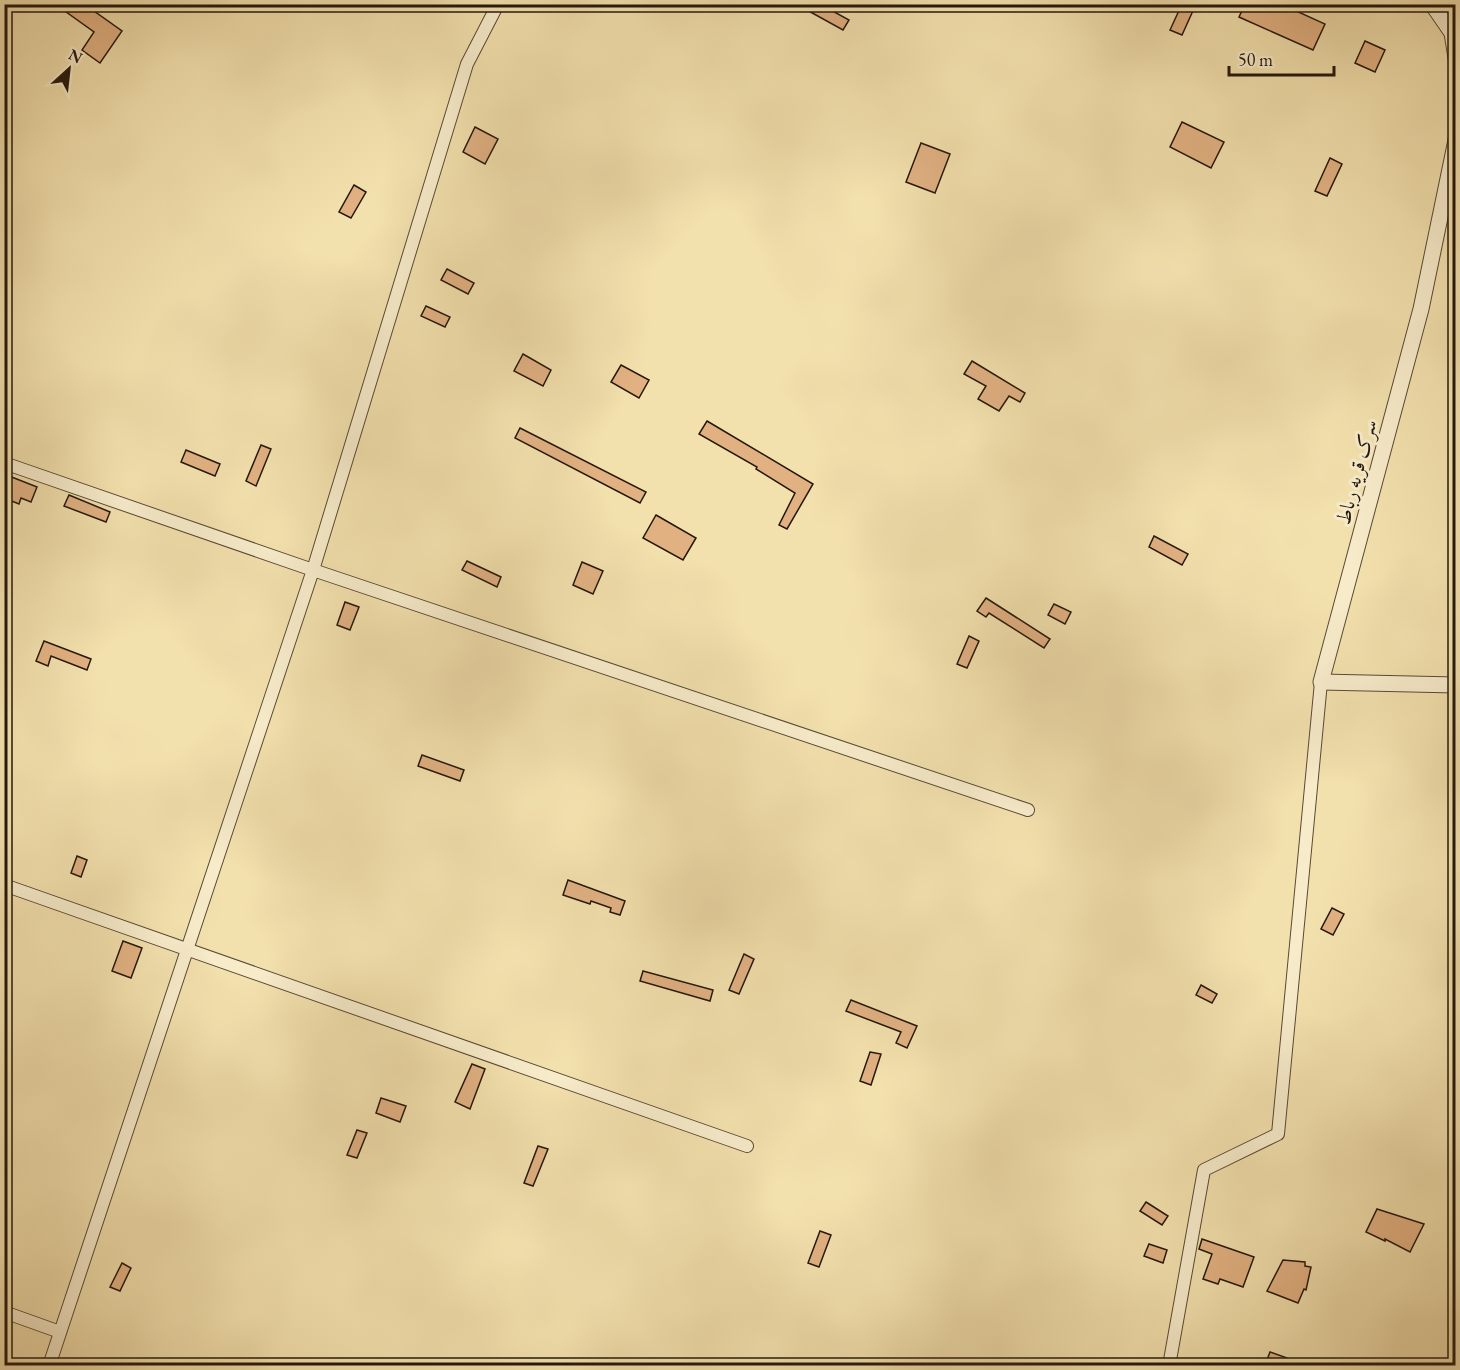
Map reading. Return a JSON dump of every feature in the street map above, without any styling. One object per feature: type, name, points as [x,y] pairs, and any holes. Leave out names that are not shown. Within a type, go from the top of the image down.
[{"type":"street","points":[[48,1365],[313,570],[467,64],[498,4]]},
{"type":"street","points":[[1432,4],[1452,33],[1455,58]]},
{"type":"street","name":"سرک قریه رباط","points":[[1321,682],[1421,309],[1455,140]]},
{"type":"street","points":[[4,463],[313,570],[1028,810]]},
{"type":"street","points":[[1169,1365],[1204,1170],[1278,1134],[1321,682],[1455,685]]},
{"type":"street","points":[[4,885],[747,1146]]},
{"type":"street","points":[[4,1312],[60,1332]]},
{"type":"building","points":[[55,4],[84,4],[122,31],[100,63],[82,50],[94,32]]},
{"type":"building","points":[[796,4],[820,4],[849,20],[843,30]]},
{"type":"building","points":[[1182,4],[1196,4],[1182,35],[1170,30]]},
{"type":"building","points":[[1245,4],[1281,4],[1325,24],[1313,50],[1239,17]]},
{"type":"building","points":[[1365,41],[1385,50],[1375,72],[1355,63]]},
{"type":"building","points":[[1182,122],[1224,142],[1211,168],[1170,147]]},
{"type":"building","points":[[475,127],[498,139],[485,164],[463,152]]},
{"type":"building","points":[[921,143],[950,154],[935,193],[906,182]]},
{"type":"building","points":[[1330,158],[1342,164],[1327,196],[1315,191]]},
{"type":"building","points":[[354,185],[366,192],[351,218],[339,212]]},
{"type":"building","points":[[447,269],[474,283],[468,294],[441,280]]},
{"type":"building","points":[[426,306],[450,317],[445,327],[421,316]]},
{"type":"building","points":[[523,354],[551,370],[543,386],[514,371]]},
{"type":"building","points":[[972,361],[1025,393],[1020,402],[1009,396],[999,411],[978,399],[986,386],[964,374]]},
{"type":"building","points":[[621,365],[649,380],[639,398],[611,382]]},
{"type":"building","points":[[707,421],[813,484],[787,529],[779,525],[795,493],[756,469],[757,467],[699,434]]},
{"type":"building","points":[[520,428],[646,492],[640,503],[515,438]]},
{"type":"building","points":[[261,445],[271,449],[256,486],[246,481]]},
{"type":"building","points":[[186,450],[220,464],[215,476],[181,462]]},
{"type":"building","points":[[4,474],[37,487],[31,502],[21,498],[19,504],[4,498]]},
{"type":"building","points":[[69,495],[110,512],[106,522],[64,506]]},
{"type":"building","points":[[656,515],[696,538],[683,560],[643,538]]},
{"type":"building","points":[[1154,536],[1188,554],[1182,565],[1149,547]]},
{"type":"building","points":[[467,561],[501,577],[497,587],[462,570]]},
{"type":"building","points":[[582,562],[603,571],[593,594],[573,585]]},
{"type":"building","points":[[986,598],[1050,639],[1044,648],[989,613],[986,617],[977,611]]},
{"type":"building","points":[[345,602],[359,607],[350,630],[337,625]]},
{"type":"building","points":[[1054,604],[1071,612],[1065,624],[1048,615]]},
{"type":"building","points":[[969,636],[979,641],[967,668],[957,664]]},
{"type":"building","points":[[44,641],[91,659],[87,670],[51,656],[48,666],[36,661]]},
{"type":"building","points":[[422,755],[464,770],[460,781],[418,766]]},
{"type":"building","points":[[77,856],[87,860],[81,877],[71,873]]},
{"type":"building","points":[[568,880],[625,901],[620,915],[610,912],[611,908],[563,895]]},
{"type":"building","points":[[1332,908],[1344,914],[1333,935],[1321,929]]},
{"type":"building","points":[[123,941],[142,948],[131,978],[112,971]]},
{"type":"building","points":[[744,954],[754,959],[739,994],[729,990]]},
{"type":"building","points":[[643,971],[713,990],[710,1001],[640,981]]},
{"type":"building","points":[[1201,985],[1217,994],[1212,1003],[1196,995]]},
{"type":"building","points":[[851,1000],[917,1026],[907,1048],[896,1043],[901,1032],[846,1011]]},
{"type":"building","points":[[870,1052],[881,1054],[871,1085],[860,1081]]},
{"type":"building","points":[[472,1064],[485,1069],[470,1109],[455,1102]]},
{"type":"building","points":[[381,1098],[406,1106],[400,1122],[376,1113]]},
{"type":"building","points":[[357,1130],[367,1133],[357,1158],[347,1155]]},
{"type":"building","points":[[538,1146],[548,1149],[533,1186],[524,1183]]},
{"type":"building","points":[[1146,1202],[1168,1216],[1162,1225],[1140,1211]]},
{"type":"building","points":[[1377,1209],[1424,1224],[1410,1252],[1366,1232]]},
{"type":"building","points":[[820,1231],[831,1235],[819,1267],[808,1263]]},
{"type":"building","points":[[1202,1239],[1254,1257],[1243,1287],[1220,1279],[1218,1284],[1203,1279],[1212,1254],[1199,1249]]},
{"type":"building","points":[[1149,1244],[1167,1250],[1163,1263],[1144,1256]]},
{"type":"building","points":[[1283,1260],[1305,1262],[1305,1266],[1311,1267],[1306,1290],[1304,1289],[1298,1303],[1267,1291]]},
{"type":"building","points":[[122,1263],[131,1268],[120,1291],[110,1287]]},
{"type":"building","points":[[1270,1352],[1304,1364],[1265,1365]]}]
